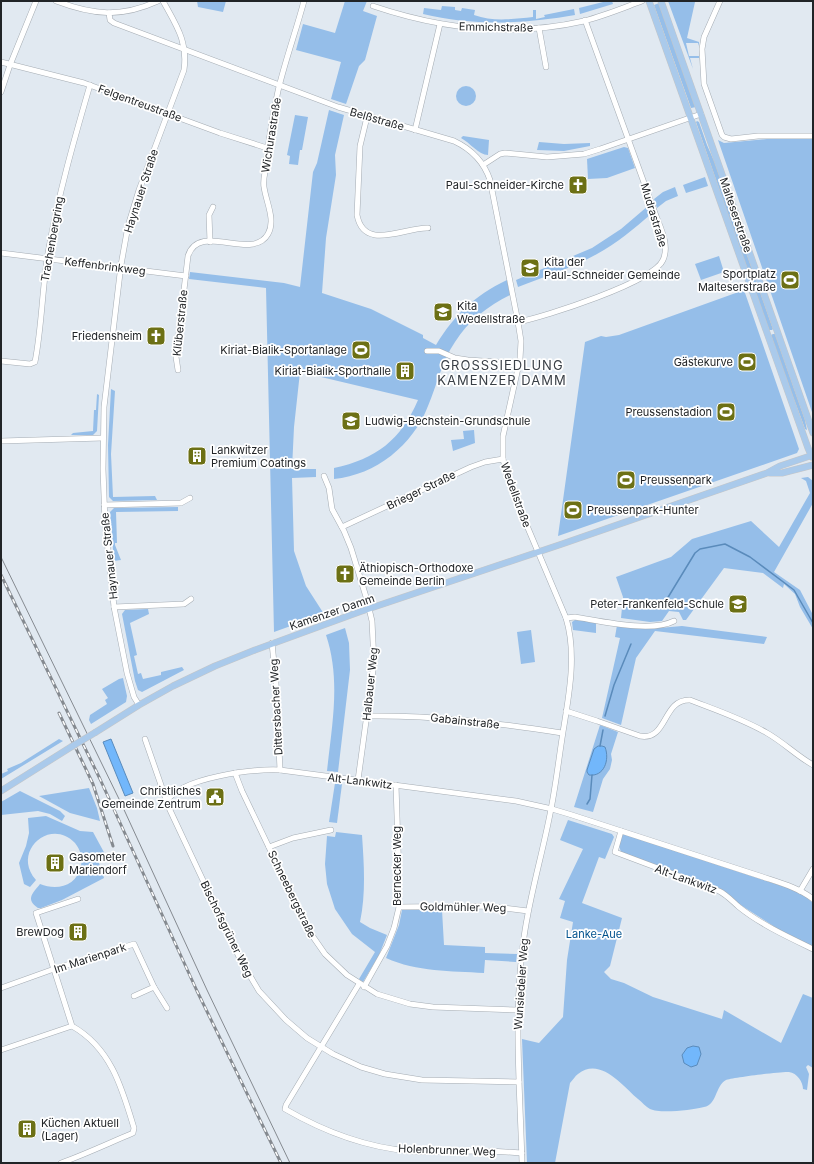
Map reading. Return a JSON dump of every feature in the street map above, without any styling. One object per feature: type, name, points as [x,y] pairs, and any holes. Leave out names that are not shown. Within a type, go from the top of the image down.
[{"type":"main road","name":"Malteserstraße","points":[[649,1],[767,334],[812,456]]},
{"type":"main road","name":"Malteserstraße","points":[[661,1],[813,434]]},
{"type":"main road","points":[[767,334],[776,331]]},
{"type":"main road","name":"Kamenzer Damm","points":[[1,791],[139,705],[205,670],[272,643],[538,553],[767,473],[780,466],[812,456]]},
{"type":"main road","name":"Kamenzer Damm","points":[[767,473],[782,472],[813,465]]},
{"type":"street","points":[[1,92],[10,65],[36,1]]},
{"type":"street","points":[[56,1],[82,10],[109,13],[135,10],[158,1]]},
{"type":"street","name":"Haynauer Straße","points":[[139,705],[134,697],[127,673],[114,607],[104,505],[103,438],[106,392],[120,268],[126,234],[133,209],[184,70],[185,51],[181,35],[163,1]]},
{"type":"street","name":"Wichurastraße","points":[[186,276],[188,256],[192,248],[200,242],[254,244],[262,241],[268,235],[270,230],[270,218],[264,183],[268,148],[280,86],[304,1]]},
{"type":"street","name":"Emmichstraße","points":[[374,6],[406,16],[440,24],[494,29],[539,28],[585,20],[642,1]]},
{"type":"street","points":[[720,1],[704,37],[702,49],[704,84],[722,135],[730,139],[758,136],[813,136]]},
{"type":"street","name":"Belßstraße","points":[[109,13],[112,23],[185,51],[367,117],[456,142],[472,153],[483,165]]},
{"type":"street","name":"Mudrastraße","points":[[518,322],[576,305],[615,290],[654,271],[663,261],[666,248],[629,139],[585,20]]},
{"type":"street","points":[[415,130],[440,24]]},
{"type":"street","points":[[539,28],[546,67]]},
{"type":"street","points":[[1,62],[10,65]]},
{"type":"street","name":"Felgentreustraße","points":[[10,65],[90,85],[227,136],[268,148]]},
{"type":"street","name":"Trachenbergring","points":[[1,361],[30,364],[35,362],[48,259],[64,176],[72,143],[90,85]]},
{"type":"street","points":[[483,165],[505,153],[547,157],[573,156],[592,152],[701,114]]},
{"type":"street","points":[[367,117],[360,146],[357,215],[360,224],[368,233],[379,236],[420,228],[428,228]]},
{"type":"street","name":"Wedellstraße","points":[[483,165],[492,187],[521,341],[518,366],[503,436],[503,460],[506,472],[538,553],[566,618],[572,652],[566,711],[552,809]]},
{"type":"street","points":[[210,242],[209,215],[213,207]]},
{"type":"street","name":"Keffenbrinkweg","points":[[1,253],[186,276]]},
{"type":"street","name":"Klüberstraße","points":[[178,370],[176,357],[186,276]]},
{"type":"street","points":[[428,351],[439,352],[455,358],[492,361],[518,366]]},
{"type":"street","points":[[1,441],[103,438]]},
{"type":"street","name":"Brieger Straße","points":[[342,528],[471,467],[491,461],[503,460]]},
{"type":"street","name":"Halbauer Weg","points":[[324,476],[329,488],[332,509],[342,528],[355,561],[369,609],[372,625],[374,658],[358,780]]},
{"type":"street","name":"Haynauer Straße","points":[[104,505],[181,503],[190,498]]},
{"type":"street","name":"Haynauer Straße","points":[[114,607],[184,604],[191,599]]},
{"type":"street","points":[[566,618],[574,617],[649,627],[666,625],[674,621]]},
{"type":"street","name":"Dittersbacher Weg","points":[[272,643],[276,683],[280,770]]},
{"type":"street","points":[[566,711],[647,737],[654,734],[658,730],[676,704],[682,700],[690,700],[759,728],[813,765]]},
{"type":"street","name":"Gabainstraße","points":[[367,716],[453,719],[562,733]]},
{"type":"street","points":[[145,739],[167,801]]},
{"type":"street","name":"Alt-Lankwitz","points":[[167,801],[174,792],[192,784],[235,773],[255,770],[280,770],[516,801],[552,809],[770,879],[800,891],[813,899]]},
{"type":"street","name":"Schneebergstraße","points":[[235,773],[242,791],[306,926],[315,941],[337,967],[362,985],[385,997],[418,1005],[433,1007],[517,1010]]},
{"type":"street","name":"Bernecker Weg","points":[[285,1109],[320,1047],[387,946],[394,928],[399,907],[396,785]]},
{"type":"street","name":"Bischofsgrüner Weg","points":[[167,801],[201,878],[251,979],[268,1001],[298,1031],[320,1047],[361,1067],[400,1077],[431,1080],[519,1082]]},
{"type":"street","name":"Wunsiedeler Weg","points":[[522,1163],[517,1047],[517,1010],[521,958],[528,911],[552,809]]},
{"type":"street","points":[[269,847],[293,838],[331,830]]},
{"type":"street","name":"Alt-Lankwitz","points":[[621,831],[615,849],[617,854],[722,892],[738,907],[782,934],[813,949]]},
{"type":"street","points":[[800,891],[813,868]]},
{"type":"street","points":[[61,1163],[87,1154],[133,1133],[134,1128],[114,1070],[108,1059],[82,1032],[72,1026],[36,913],[78,899]]},
{"type":"street","name":"Goldmühler Weg","points":[[399,907],[487,906],[528,911]]},
{"type":"street","name":"Im Marienpark","points":[[1,988],[47,972],[54,968],[134,944],[154,987],[167,1008]]},
{"type":"street","points":[[134,996],[154,987]]},
{"type":"street","points":[[1,1050],[72,1026]]},
{"type":"street","name":"Holenbrunner Weg","points":[[285,1109],[326,1130],[359,1142],[380,1146],[411,1151],[484,1151],[522,1153]]},
{"type":"green space","points":[[197,1],[226,1],[223,12],[198,7]]},
{"type":"green space","points":[[345,1],[367,1],[363,11],[377,16],[365,60],[359,66],[346,104],[331,99],[341,62],[296,50],[303,24],[335,33]]},
{"type":"green space","points":[[612,1],[613,4],[580,14],[579,8]]},
{"type":"green space","points":[[668,1],[695,2],[687,38],[699,42],[699,46],[698,43],[686,43],[689,56],[699,56],[699,58],[690,58],[693,69]]},
{"type":"green space","points":[[659,3],[696,107],[691,108],[654,5]]},
{"type":"green space","points":[[442,6],[455,7],[455,10],[461,11],[462,8],[475,10],[474,15],[488,19],[533,17],[533,10],[536,10],[536,19],[545,17],[544,15],[574,9],[575,15],[518,22],[480,22],[442,18],[423,14],[424,8],[441,10]]},
{"type":"green space","points":[[466,86],[473,89],[476,96],[473,103],[466,106],[459,103],[456,96],[459,89]]},
{"type":"green space","points":[[329,110],[344,115],[335,155],[336,175],[326,238],[322,293],[371,309],[423,335],[423,338],[436,345],[450,324],[475,299],[507,280],[510,295],[486,309],[460,334],[450,349],[428,406],[413,433],[391,456],[364,471],[334,479],[334,468],[349,464],[375,453],[395,437],[404,426],[418,400],[300,372],[294,427],[292,469],[316,469],[316,477],[292,478],[294,551],[306,586],[324,614],[274,632],[266,288],[189,279],[190,272],[284,283],[300,287],[313,172],[317,163]]},
{"type":"green space","points":[[295,115],[308,117],[298,165],[289,164],[290,156],[287,155]]},
{"type":"green space","points":[[696,122],[699,122],[715,163],[773,329],[772,330],[768,330]]},
{"type":"green space","points":[[463,136],[489,140],[488,155],[478,151],[461,138]]},
{"type":"green space","points":[[794,138],[813,139],[813,415],[718,140],[724,143]]},
{"type":"green space","points":[[539,142],[564,144],[590,143],[590,146],[564,151],[537,150]]},
{"type":"green space","points":[[624,147],[628,148],[635,168],[607,178],[588,179],[587,159]]},
{"type":"green space","points":[[705,177],[708,186],[686,193],[683,185]]},
{"type":"green space","points":[[675,187],[678,196],[666,201],[657,208],[654,199],[663,192]]},
{"type":"green space","points":[[648,206],[651,214],[625,236],[604,250],[568,268],[518,287],[516,280],[592,248],[621,229]]},
{"type":"green space","points":[[719,256],[724,272],[701,280],[695,264]]},
{"type":"green space","points":[[744,290],[799,449],[797,453],[558,536],[585,342],[601,336],[606,337],[619,335]]},
{"type":"green space","points":[[775,334],[805,420],[807,430],[805,429],[779,359],[771,335]]},
{"type":"green space","points":[[111,389],[115,391],[111,454],[113,497],[155,496],[157,500],[113,501],[109,497],[108,445]]},
{"type":"green space","points":[[97,394],[99,395],[97,431],[93,435],[71,435],[73,433],[93,431],[94,410],[96,410]]},
{"type":"green space","points":[[474,430],[475,443],[453,451],[451,440],[464,439],[463,431]]},
{"type":"green space","points":[[808,477],[813,481],[813,503],[774,572],[800,590],[813,615],[813,629],[800,607],[795,594],[784,584],[783,588],[763,573],[724,568],[686,620],[683,620],[679,612],[669,611],[662,621],[650,622],[621,618],[623,597],[616,577],[671,557],[692,539],[751,521],[779,547],[810,493],[806,481],[801,478]]},
{"type":"green space","points":[[178,507],[178,511],[116,512],[117,543],[115,543],[115,545],[121,560],[114,561],[110,512],[114,508]]},
{"type":"green space","points":[[148,609],[149,614],[130,623],[137,655],[134,656],[138,674],[141,673],[143,679],[161,675],[161,672],[182,667],[184,670],[142,692],[138,690],[135,681],[122,614],[125,610]]},
{"type":"green space","points":[[575,620],[596,622],[596,633],[573,630],[572,622]]},
{"type":"green space","points":[[617,625],[648,629],[682,626],[767,637],[764,644],[655,631],[636,658],[621,725],[602,718],[620,638],[615,637]]},
{"type":"green space","points":[[345,628],[349,643],[350,670],[338,772],[327,771],[333,719],[334,685],[331,652],[326,635]]},
{"type":"green space","points":[[531,630],[535,662],[521,664],[517,632]]},
{"type":"green space","points":[[123,678],[127,696],[126,702],[91,724],[89,720],[90,715],[107,704],[105,700],[108,698],[102,689]]},
{"type":"green space","points":[[600,725],[618,732],[611,754],[612,760],[610,769],[603,779],[593,812],[574,807]]},
{"type":"green space","points":[[59,739],[63,741],[1,779],[1,774],[8,771],[7,769],[21,763]]},
{"type":"green space","points":[[335,783],[342,784],[337,823],[329,822]]},
{"type":"green space","points":[[89,788],[97,808],[100,821],[70,813],[39,796]]},
{"type":"green space","points":[[20,791],[60,811],[65,816],[62,821],[50,814],[38,811],[1,815],[1,802]]},
{"type":"green space","points":[[46,816],[80,831],[93,832],[106,856],[98,860],[104,878],[62,900],[38,908],[34,905],[31,899],[33,893],[40,884],[59,887],[71,882],[79,873],[82,863],[81,854],[75,843],[65,836],[55,834],[45,836],[37,841],[31,849],[28,859],[29,869],[36,880],[30,887],[24,884],[19,863],[26,846],[29,833],[28,818]]},
{"type":"green space","name":"Lanke-Aue","points":[[568,820],[612,834],[614,837],[605,859],[599,857],[582,903],[622,918],[610,966],[604,972],[611,979],[624,983],[653,997],[722,1019],[724,1010],[781,1043],[803,994],[813,998],[813,1068],[808,1065],[806,1067],[809,1074],[807,1090],[803,1089],[801,1081],[797,1076],[789,1072],[747,1076],[726,1080],[722,1083],[714,1099],[708,1106],[684,1110],[661,1111],[648,1108],[611,1075],[595,1068],[586,1069],[577,1075],[570,1083],[555,1163],[527,1163],[522,1039],[539,1043],[563,1017],[567,960],[573,922],[560,918],[565,901],[559,899],[583,849],[560,840]]},
{"type":"green space","points":[[336,832],[362,835],[364,890],[360,922],[387,935],[379,955],[363,982],[359,979],[375,952],[352,934],[335,909],[327,884],[325,864],[327,836],[335,837]]},
{"type":"green space","points":[[623,834],[791,889],[805,896],[813,903],[813,947],[786,934],[739,904],[728,894],[719,889],[621,852],[619,846]]},
{"type":"green space","points":[[402,910],[442,910],[444,945],[485,947],[485,953],[517,954],[516,962],[485,960],[484,973],[422,968],[398,963],[386,958],[399,925]]},
{"type":"shaded area","points":[[111,739],[133,793],[125,796],[103,742]]},
{"type":"shaded area","points":[[598,746],[605,747],[607,757],[606,762],[599,773],[589,775],[587,770],[594,749]]},
{"type":"shaded area","points":[[693,1046],[699,1047],[701,1054],[697,1065],[691,1067],[684,1063],[682,1055],[687,1048]]},
{"type":"waterway","points":[[667,599],[695,553],[700,549],[725,544],[750,557],[794,590],[813,623]]},
{"type":"waterway","points":[[605,716],[614,685],[631,644]]},
{"type":"waterway","points":[[600,746],[603,730]]},
{"type":"waterway","points":[[587,804],[590,799],[592,775]]},
{"type":"tram line","points":[[1,557],[120,801],[207,990],[290,1163]]},
{"type":"railway","points":[[1,575],[100,779],[197,991],[281,1163]]},
{"type":"railway","points":[[59,713],[93,784],[113,846]]},
{"type":"place","name":"Paul-Schneider-Kirche","points":[[578,185]]},
{"type":"place","name":"Kita der Paul-Schneider Gemeinde","points":[[530,268]]},
{"type":"place","name":"Sportplatz Malteserstraße","points":[[790,280]]},
{"type":"place","name":"Kita Wedellstraße","points":[[443,312]]},
{"type":"place","name":"Friedensheim","points":[[156,336]]},
{"type":"place","name":"Kiriat-Bialik-Sportanlage","points":[[361,350]]},
{"type":"place","name":"Gästekurve","points":[[747,362]]},
{"type":"place","name":"Kiriat-Bialik-Sporthalle","points":[[405,371]]},
{"type":"place","name":"Preussenstadion","points":[[726,412]]},
{"type":"place","name":"Ludwig-Bechstein-Grundschule","points":[[351,421]]},
{"type":"place","name":"Lankwitzer Premium Coatings","points":[[197,456]]},
{"type":"place","name":"Preussenpark","points":[[626,480]]},
{"type":"place","name":"Preussenpark-Hunter","points":[[573,510]]},
{"type":"place","name":"Äthiopisch-Orthodoxe Gemeinde Berlin","points":[[345,574]]},
{"type":"place","name":"Peter-Frankenfeld-Schule","points":[[738,604]]},
{"type":"place","name":"Christliches Gemeinde Zentrum","points":[[215,797]]},
{"type":"place","name":"Gasometer Mariendorf","points":[[55,863]]},
{"type":"place","name":"BrewDog","points":[[78,932]]},
{"type":"place","name":"Küchen Aktuell (Lager)","points":[[27,1129]]},
{"type":"district","name":"GROSSSIEDLUNG KAMENZER DAMM","points":[[502,372]]}]
